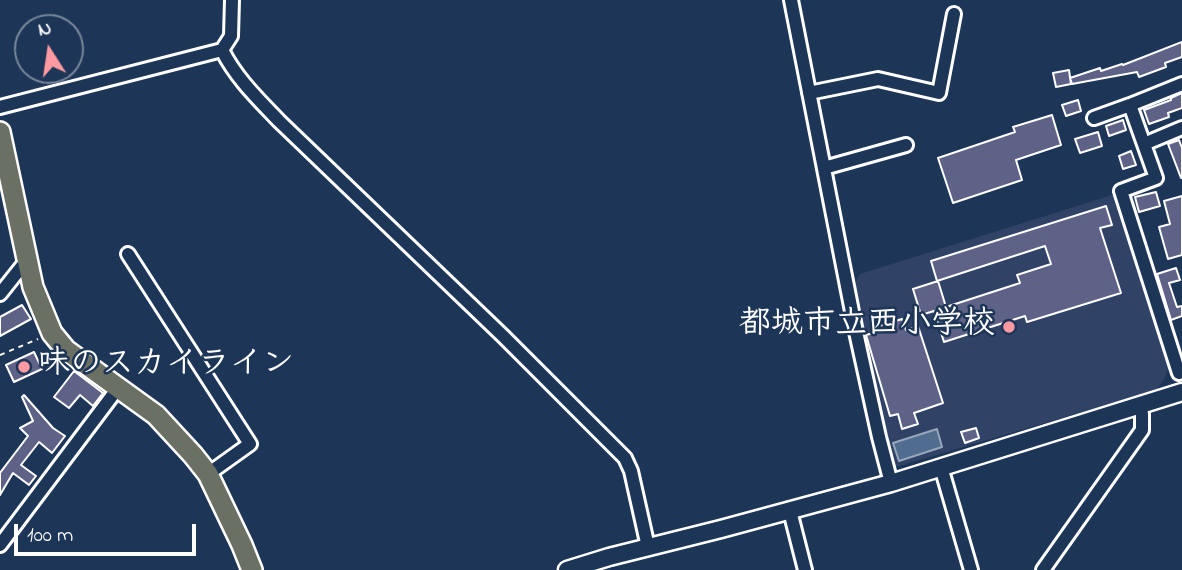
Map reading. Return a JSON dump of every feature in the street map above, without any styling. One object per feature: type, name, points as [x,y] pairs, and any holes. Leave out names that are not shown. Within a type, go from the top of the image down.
[{"type":"main road","points":[[0,132],[33,287],[52,333],[66,350],[156,415],[193,455],[208,474],[252,570]]},
{"type":"street","points":[[0,107],[222,50],[231,36],[232,0]]},
{"type":"street","points":[[790,0],[856,332],[891,483]]},
{"type":"street","points":[[809,93],[878,79],[939,93],[954,14]]},
{"type":"street","points":[[222,50],[230,66],[245,85],[279,121],[503,336],[625,458],[631,471],[648,548]]},
{"type":"street","points":[[1094,118],[1182,85]]},
{"type":"street","points":[[567,570],[891,483],[1180,392],[1181,371],[1121,191],[1156,178],[1130,105]]},
{"type":"street","points":[[1144,144],[1182,128]]},
{"type":"street","points":[[824,168],[906,145]]},
{"type":"street","points":[[128,254],[250,444],[208,474]]},
{"type":"street","points":[[0,294],[27,260]]},
{"type":"street","points":[[0,545],[117,387]]},
{"type":"street","points":[[1044,570],[1054,564],[1142,430],[1140,405]]},
{"type":"street","points":[[941,467],[971,570]]},
{"type":"street","points":[[790,511],[805,570]]},
{"type":"path","points":[[0,355],[52,333]]},
{"type":"shaded area","name":"都城市立西小学校","points":[[1112,195],[1119,200],[1169,367],[1156,390],[896,467],[890,463],[852,288],[860,274]]},
{"type":"shaded area","points":[[937,429],[942,447],[899,461],[893,443]]},
{"type":"building","points":[[1182,42],[1182,57],[1165,63],[1166,67],[1139,77],[1137,72],[1072,84],[1070,78],[1100,68],[1101,71],[1123,65]]},
{"type":"building","points":[[1069,70],[1071,84],[1056,87],[1053,73]]},
{"type":"building","points":[[1182,93],[1182,108],[1168,113],[1169,117],[1149,124],[1144,110]]},
{"type":"building","points":[[1078,100],[1081,111],[1066,116],[1062,105]]},
{"type":"building","points":[[1052,115],[1061,145],[1016,160],[1022,180],[953,203],[938,158],[1015,132],[1013,127]]},
{"type":"building","points":[[1123,120],[1126,130],[1109,136],[1106,126]]},
{"type":"building","points":[[1098,132],[1102,146],[1080,153],[1075,139]]},
{"type":"building","points":[[1179,140],[1182,148],[1182,178],[1168,144]]},
{"type":"building","points":[[1131,151],[1136,165],[1123,169],[1119,156]]},
{"type":"building","points":[[1156,192],[1160,206],[1139,212],[1135,197]]},
{"type":"building","points":[[1182,196],[1182,255],[1168,259],[1159,227],[1170,224],[1164,201]]},
{"type":"building","points":[[1106,206],[1112,225],[1100,228],[1121,293],[1027,322],[1025,316],[944,342],[934,311],[921,315],[913,289],[938,281],[946,307],[1020,283],[1017,275],[1051,264],[1045,246],[937,281],[931,261]]},
{"type":"building","points":[[1176,268],[1180,280],[1169,283],[1177,307],[1182,306],[1182,316],[1171,320],[1157,274]]},
{"type":"building","points":[[22,305],[31,319],[0,336],[0,317]]},
{"type":"building","points":[[902,319],[906,330],[918,326],[943,403],[914,413],[918,424],[902,429],[898,414],[890,416],[866,335],[877,332],[875,327]]},
{"type":"building","name":"味のスカイライン","points":[[34,352],[42,369],[14,382],[6,365]]},
{"type":"building","points":[[74,371],[103,393],[93,406],[80,395],[69,408],[54,397]]},
{"type":"building","points":[[24,395],[53,428],[65,436],[52,453],[39,442],[21,465],[36,476],[29,485],[13,473],[0,495],[0,473],[28,436],[20,428],[33,421],[22,397]]},
{"type":"building","points":[[976,428],[979,438],[965,443],[961,432]]},
{"type":"place","name":"都城市立西小学校","points":[[1009,327]]},
{"type":"place","name":"味のスカイライン","points":[[24,367]]}]
